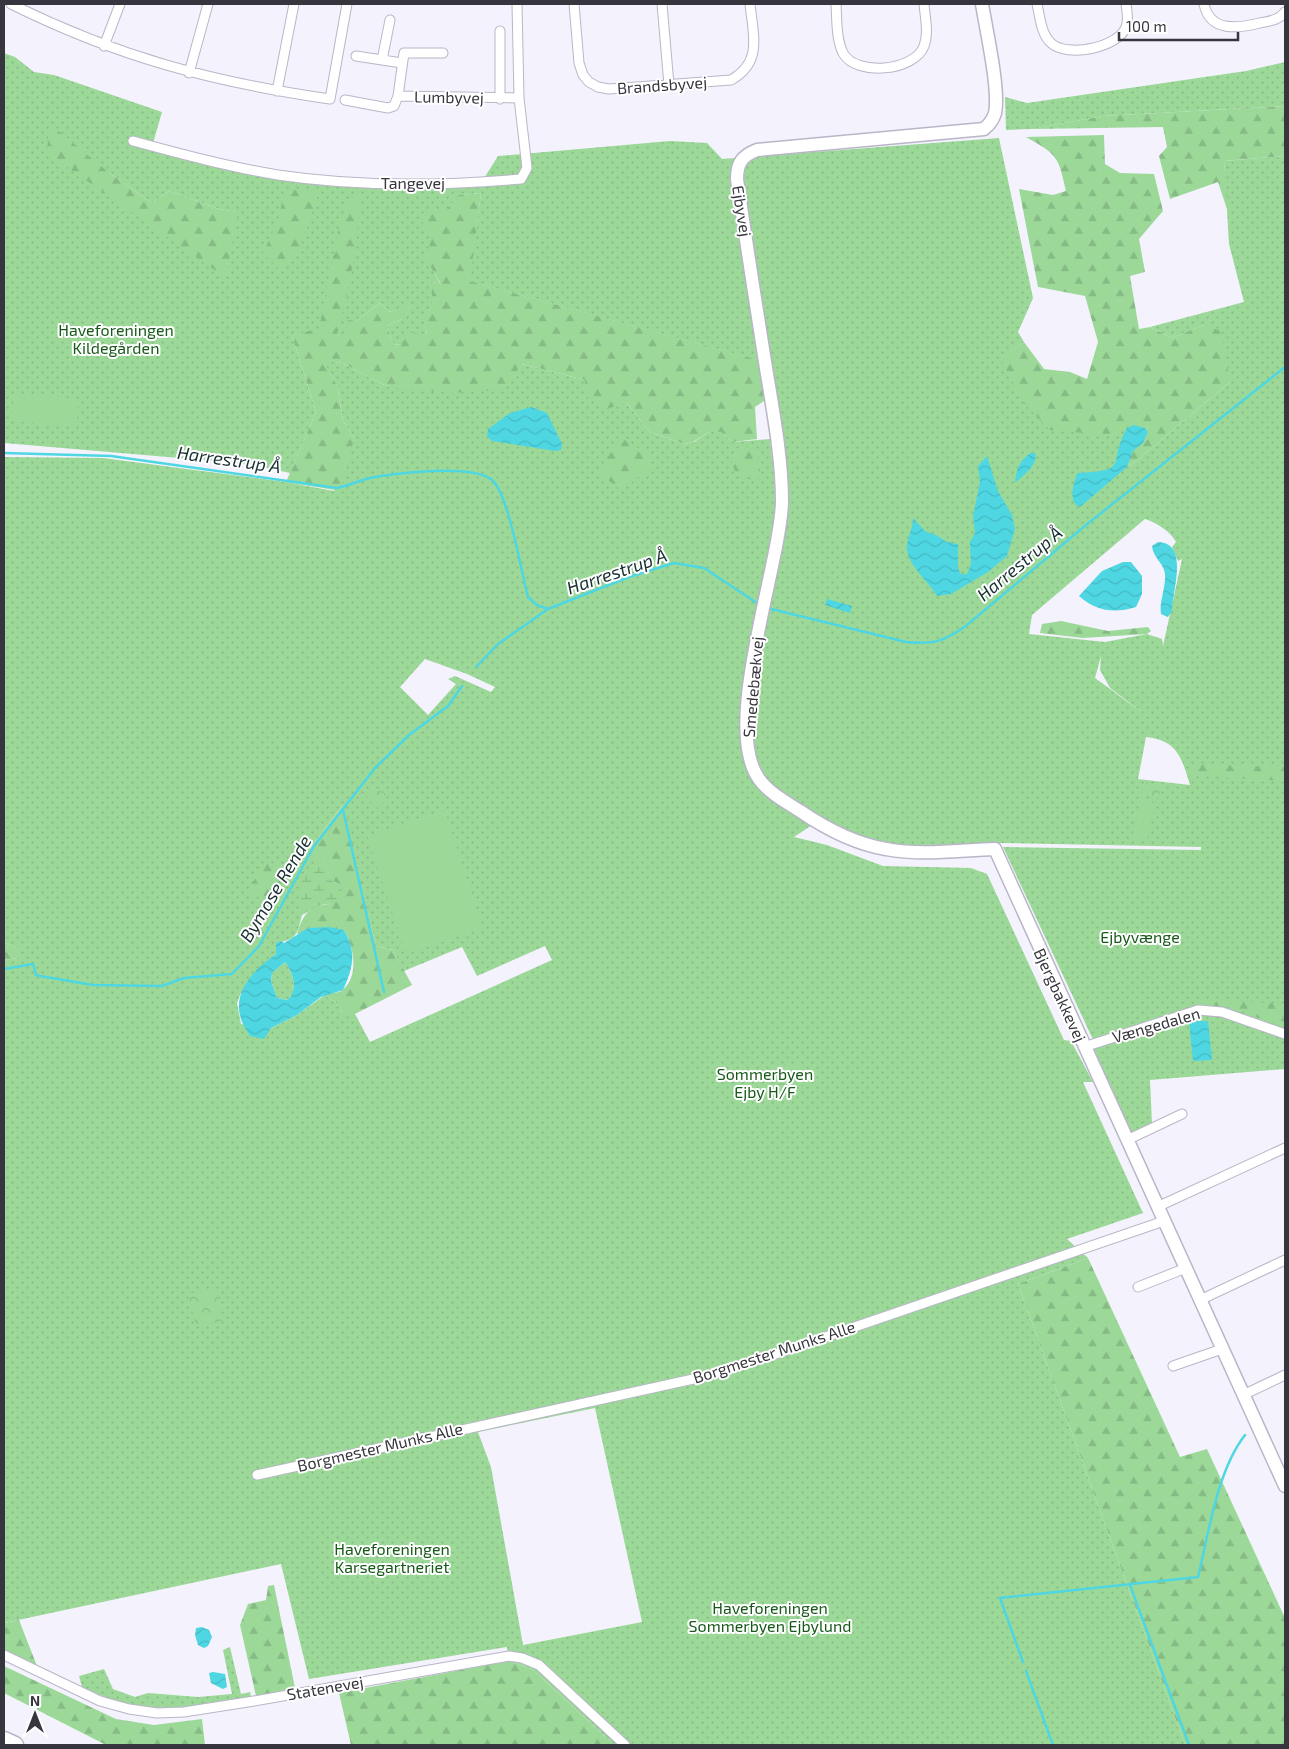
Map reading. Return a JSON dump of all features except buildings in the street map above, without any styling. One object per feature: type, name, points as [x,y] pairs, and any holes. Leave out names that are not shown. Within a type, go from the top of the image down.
[{"type":"highway","points":[[4,1740],[15,1745]]},
{"type":"street","points":[[11,4],[23,7],[57,27],[104,46],[189,73],[277,91],[330,99],[347,4]]},
{"type":"street","points":[[104,46],[120,4]]},
{"type":"street","points":[[189,73],[208,4]]},
{"type":"street","points":[[277,91],[294,4]]},
{"type":"street","name":"Tangevej","points":[[133,141],[210,161],[259,171],[348,182],[416,185],[521,179],[526,168],[519,98],[517,4]]},
{"type":"street","name":"Brandsbyvej","points":[[574,4],[579,62],[583,76],[589,82],[609,89],[731,80],[742,74],[753,59],[750,4]]},
{"type":"street","points":[[662,4],[669,85]]},
{"type":"street","points":[[836,4],[839,43],[843,54],[850,62],[867,68],[903,65],[918,56],[924,47],[927,36],[924,4]]},
{"type":"street","name":"Ejbyvej","points":[[762,607],[780,521],[781,476],[769,386],[736,179],[740,161],[746,154],[757,150],[984,128],[991,124],[995,113],[996,97],[982,4]]},
{"type":"street","points":[[1037,4],[1046,38],[1056,47],[1070,51],[1102,45],[1117,39],[1126,27],[1126,4]]},
{"type":"street","points":[[1204,4],[1212,19],[1228,28],[1237,28],[1274,20],[1285,12]]},
{"type":"street","points":[[382,60],[390,20]]},
{"type":"street","name":"Lumbyvej","points":[[500,31],[500,98]]},
{"type":"street","points":[[356,56],[402,63],[404,53],[443,53]]},
{"type":"street","name":"Lumbyvej","points":[[345,100],[388,108],[394,106],[398,96],[402,63]]},
{"type":"street","name":"Lumbyvej","points":[[398,96],[519,98]]},
{"type":"street","name":"Smedebækvej","points":[[762,607],[747,711],[747,744],[751,763],[759,778],[774,794],[820,825],[886,849],[918,852],[995,849]]},
{"type":"street","name":"Bjergbakkevej","points":[[995,849],[1157,1207],[1284,1481]]},
{"type":"street","name":"Vængedalen","points":[[1084,1047],[1198,1010],[1222,1012],[1285,1034]]},
{"type":"street","points":[[1127,1140],[1182,1114]]},
{"type":"street","points":[[1157,1207],[1285,1148]]},
{"type":"street","name":"Borgmester Munks Alle","points":[[257,1475],[707,1376],[1164,1221]]},
{"type":"street","points":[[1200,1300],[1285,1260]]},
{"type":"street","points":[[1138,1287],[1186,1268]]},
{"type":"street","points":[[1173,1366],[1222,1349]]},
{"type":"street","points":[[1243,1394],[1285,1375]]},
{"type":"street","name":"Statenevej","points":[[4,1655],[100,1701],[129,1710],[157,1713],[184,1712],[254,1701],[508,1656],[522,1658],[539,1665],[625,1745]]},
{"type":"green space","points":[[4,53],[15,57],[34,72],[54,75],[162,112],[151,150],[349,185],[483,180],[498,156],[670,141],[707,143],[722,159],[999,138],[1033,298],[1018,332],[1024,342],[1001,358],[1127,424],[1146,424],[1147,439],[1128,455],[1129,467],[1230,382],[1203,325],[1172,338],[1150,327],[1244,302],[1229,244],[1224,161],[1285,156],[1285,1069],[1150,1080],[1152,1124],[1130,1133],[1094,1049],[1096,1046],[1003,847],[1201,850],[1201,847],[1002,843],[919,846],[885,843],[861,837],[821,818],[775,788],[764,778],[756,763],[751,742],[752,711],[762,630],[787,513],[771,364],[469,281],[481,193],[460,195],[444,216],[432,240],[426,257],[440,284],[432,282],[432,307],[424,319],[427,334],[423,339],[401,345],[393,344],[387,326],[402,319],[411,305],[390,312],[380,303],[356,321],[345,339],[337,335],[292,336],[316,412],[290,473],[249,464],[4,443]],"holes":[[[107,171],[152,203],[169,191],[219,209],[237,212],[226,277]],[[1145,519],[1163,528],[1176,542],[1172,547],[1178,561],[1182,559],[1163,646],[1162,639],[1147,634],[1105,642],[1029,634],[1032,615]],[[1101,656],[1100,670],[1110,688],[1147,716],[1095,678]],[[1146,737],[1165,742],[1177,752],[1190,785],[1138,779]]]},
{"type":"green space","points":[[1285,62],[1285,106],[1103,116],[1032,129],[1006,130],[1005,97],[1027,103],[1246,71]]},
{"type":"green space","points":[[1285,106],[1285,156],[1224,161],[1229,215],[1218,182],[1170,199],[1159,156],[1167,147],[1163,127],[1031,129],[1103,116]]},
{"type":"green space","points":[[49,123],[107,171],[152,203],[169,191],[219,209],[238,212],[226,278],[47,153]]},
{"type":"green space","points":[[1104,135],[1105,164],[1120,173],[1154,174],[1163,211],[1139,239],[1145,272],[1130,276],[1139,329],[1150,327],[1172,338],[1203,325],[1221,331],[1230,382],[1129,467],[1128,455],[1147,439],[1146,424],[1127,424],[1118,436],[1050,430],[1024,403],[1000,358],[1024,342],[1044,369],[1070,372],[1087,379],[1098,342],[1085,296],[1038,287],[1019,189],[1053,195],[1066,191],[1061,170],[1055,158],[1045,148],[1026,137]]},
{"type":"green space","points":[[284,189],[319,192],[301,245],[280,270],[263,253],[279,219]]},
{"type":"green space","points":[[481,193],[470,281],[762,361],[764,401],[755,407],[757,439],[733,442],[721,432],[709,432],[693,442],[684,444],[650,432],[626,402],[607,409],[584,395],[585,380],[522,364],[503,390],[451,393],[388,387],[342,363],[323,361],[337,385],[343,421],[354,438],[341,491],[286,482],[316,412],[292,336],[319,328],[340,222],[350,196],[359,196],[359,214],[349,283],[337,335],[345,338],[348,320],[356,321],[380,303],[390,312],[412,304],[402,319],[387,326],[393,344],[401,345],[408,333],[416,333],[423,339],[427,333],[423,319],[432,307],[432,282],[440,283],[425,257],[431,241],[419,214],[447,209],[459,195]]},
{"type":"green space","points":[[322,360],[342,363],[388,387],[522,364],[585,380],[626,402],[650,432],[684,444],[694,442],[709,432],[721,432],[733,442],[770,439],[776,503],[773,531],[744,686],[741,723],[743,755],[752,778],[771,795],[812,825],[794,837],[827,845],[883,866],[971,868],[987,874],[1064,1040],[1071,1041],[1093,1082],[1083,1082],[1143,1213],[1067,1239],[1088,1258],[1018,1284],[1185,1745],[614,1745],[532,1669],[508,1661],[507,1647],[309,1679],[281,1564],[4,1623],[4,960],[18,958],[19,948],[4,943],[4,457],[103,458],[286,482],[334,491],[354,438],[343,421],[337,385]],"holes":[[[425,659],[467,674],[495,687],[491,692],[455,676],[448,679],[456,684],[428,715],[400,687]],[[343,805],[376,946],[393,950],[404,971],[462,947],[477,976],[545,946],[552,960],[370,1042],[355,1014],[342,1014],[338,1005],[325,995],[297,1015],[271,1028],[241,1024],[237,1003],[255,972],[276,954],[276,943],[288,940],[295,935],[302,915],[322,904],[329,905],[339,884],[331,880],[323,859],[307,852]],[[595,1408],[642,1622],[523,1645],[491,1467],[478,1432]]]},
{"type":"green space","points":[[14,393],[78,399],[77,427],[11,421]]},
{"type":"green space","points":[[623,439],[649,455],[649,471],[621,490],[600,474],[607,457]]},
{"type":"green space","points":[[750,447],[758,456],[760,464],[760,477],[752,480],[736,474],[732,464],[735,449]]},
{"type":"green space","points":[[1061,621],[1108,631],[1148,627],[1151,631],[1147,634],[1083,638],[1040,633],[1042,624]]},
{"type":"green space","points":[[1192,764],[1285,767],[1285,781],[1200,776],[1191,774]]},
{"type":"green space","points":[[1144,782],[1161,785],[1159,798],[1141,795]]},
{"type":"green space","points":[[374,787],[387,795],[380,809],[366,800]]},
{"type":"green space","points":[[1141,800],[1155,803],[1147,841],[1132,837]]},
{"type":"green space","points":[[344,804],[376,946],[393,950],[412,985],[355,1014],[342,1014],[338,1005],[325,995],[341,991],[351,978],[353,970],[352,953],[344,930],[297,934],[301,922],[311,909],[316,906],[329,905],[339,884],[331,880],[323,859],[318,861],[307,852]]},
{"type":"green space","points":[[445,811],[483,928],[406,954],[367,836]]},
{"type":"green space","points":[[323,859],[331,880],[343,888],[337,901],[314,907],[302,915],[299,914],[300,890],[305,874],[316,862]]},
{"type":"green space","points":[[265,862],[291,866],[271,903],[247,892]]},
{"type":"green space","points":[[4,943],[20,948],[18,958],[4,960]]},
{"type":"green space","points":[[285,962],[294,981],[293,992],[287,1000],[277,998],[271,981],[272,973]]},
{"type":"green space","points":[[1202,1000],[1285,1004],[1285,1028],[1234,1008],[1202,1004]]},
{"type":"green space","points":[[802,1064],[803,1087],[774,1088],[774,1065]]},
{"type":"green space","points":[[1088,1258],[1180,1457],[1207,1449],[1285,1618],[1285,1745],[1185,1745],[1018,1284]]},
{"type":"green space","points":[[221,1288],[220,1306],[222,1321],[196,1326],[188,1294]]},
{"type":"green space","points":[[274,1585],[295,1688],[256,1696],[240,1625],[248,1604],[266,1600],[268,1586]]},
{"type":"green space","points":[[19,1620],[37,1666],[4,1650],[4,1623]]},
{"type":"green space","points":[[230,1647],[241,1694],[250,1692],[251,1697],[185,1707],[145,1707],[104,1697],[82,1687],[79,1676],[104,1669],[113,1689],[135,1697],[148,1693],[198,1697],[232,1694],[223,1650]]},
{"type":"green space","points":[[508,1661],[532,1669],[614,1745],[351,1745],[339,1693]]},
{"type":"green space","points":[[4,1666],[116,1719],[154,1725],[202,1719],[205,1745],[106,1745],[4,1693]]},
{"type":"water","points":[[531,407],[547,413],[562,444],[561,450],[555,451],[492,441],[487,436],[488,429],[510,413]]},
{"type":"water","points":[[1134,425],[1145,428],[1148,432],[1143,443],[1133,451],[1127,467],[1080,507],[1076,505],[1073,492],[1077,473],[1105,470],[1115,464],[1121,441],[1127,428]]},
{"type":"water","points":[[1031,453],[1035,453],[1036,457],[1033,465],[1015,483],[1019,465]]},
{"type":"water","points":[[987,456],[998,491],[1012,515],[1015,529],[1007,556],[988,572],[951,594],[937,596],[918,572],[907,552],[913,518],[925,531],[947,542],[958,544],[958,568],[961,574],[967,574],[971,564],[970,542],[975,533],[973,516],[980,482],[978,466]]},
{"type":"water","points":[[1158,542],[1168,544],[1174,550],[1176,559],[1177,569],[1172,611],[1168,617],[1161,614],[1165,574],[1163,567],[1154,554],[1152,546]]},
{"type":"water","points":[[1123,562],[1131,562],[1142,576],[1142,594],[1136,607],[1113,611],[1106,610],[1092,605],[1079,596],[1102,571]]},
{"type":"water","points":[[827,599],[852,606],[850,613],[825,605]]},
{"type":"water","points":[[329,927],[344,930],[351,946],[352,960],[343,990],[321,997],[297,1015],[271,1028],[264,1039],[250,1036],[239,1012],[242,990],[256,971],[276,954],[276,943],[281,941],[284,943],[308,928]],"holes":[[[285,962],[294,981],[294,987],[291,996],[287,1000],[277,998],[271,981],[272,973]]]},
{"type":"water","points":[[1189,1021],[1208,1021],[1212,1060],[1193,1061]]},
{"type":"water","points":[[202,1627],[209,1630],[212,1637],[208,1646],[204,1648],[198,1645],[195,1635],[196,1628]]},
{"type":"water","points":[[209,1673],[225,1674],[227,1687],[223,1689],[211,1683]]},
{"type":"waterway","name":"Harrestrup Å","points":[[767,608],[906,642],[924,643],[939,641],[952,635],[967,625],[1086,525],[1285,367]]},
{"type":"waterway","name":"Harrestrup Å","points":[[4,453],[111,456],[337,488],[366,479],[394,474],[432,471],[469,472],[484,476],[493,481],[499,490],[514,535],[528,597],[537,605],[548,609],[629,577],[674,563],[704,568],[760,605]]},
{"type":"waterway","name":"Bymose Rende","points":[[476,667],[498,644],[548,609]]},
{"type":"waterway","name":"Bymose Rende","points":[[4,969],[33,964],[36,975],[93,985],[162,986],[184,978],[232,974],[259,946],[314,846],[375,768],[409,735],[448,706],[462,686]]},
{"type":"waterway","points":[[343,810],[384,992]]},
{"type":"waterway","points":[[1023,1662],[1000,1598],[1198,1577],[1210,1522],[1221,1484],[1227,1466],[1245,1435]]},
{"type":"waterway","points":[[1130,1585],[1189,1745]]},
{"type":"waterway","points":[[1026,1671],[1053,1745]]},
{"type":"park label","name":"Haveforeningen Kildegården","points":[[116,339]]},
{"type":"park label","name":"Ejbyvænge","points":[[1140,937]]},
{"type":"park label","name":"Sommerbyen Ejby H/F","points":[[765,1083]]},
{"type":"park label","name":"Haveforeningen Karsegartneriet","points":[[392,1558]]},
{"type":"park label","name":"Haveforeningen Sommerbyen Ejbylund","points":[[770,1617]]}]
